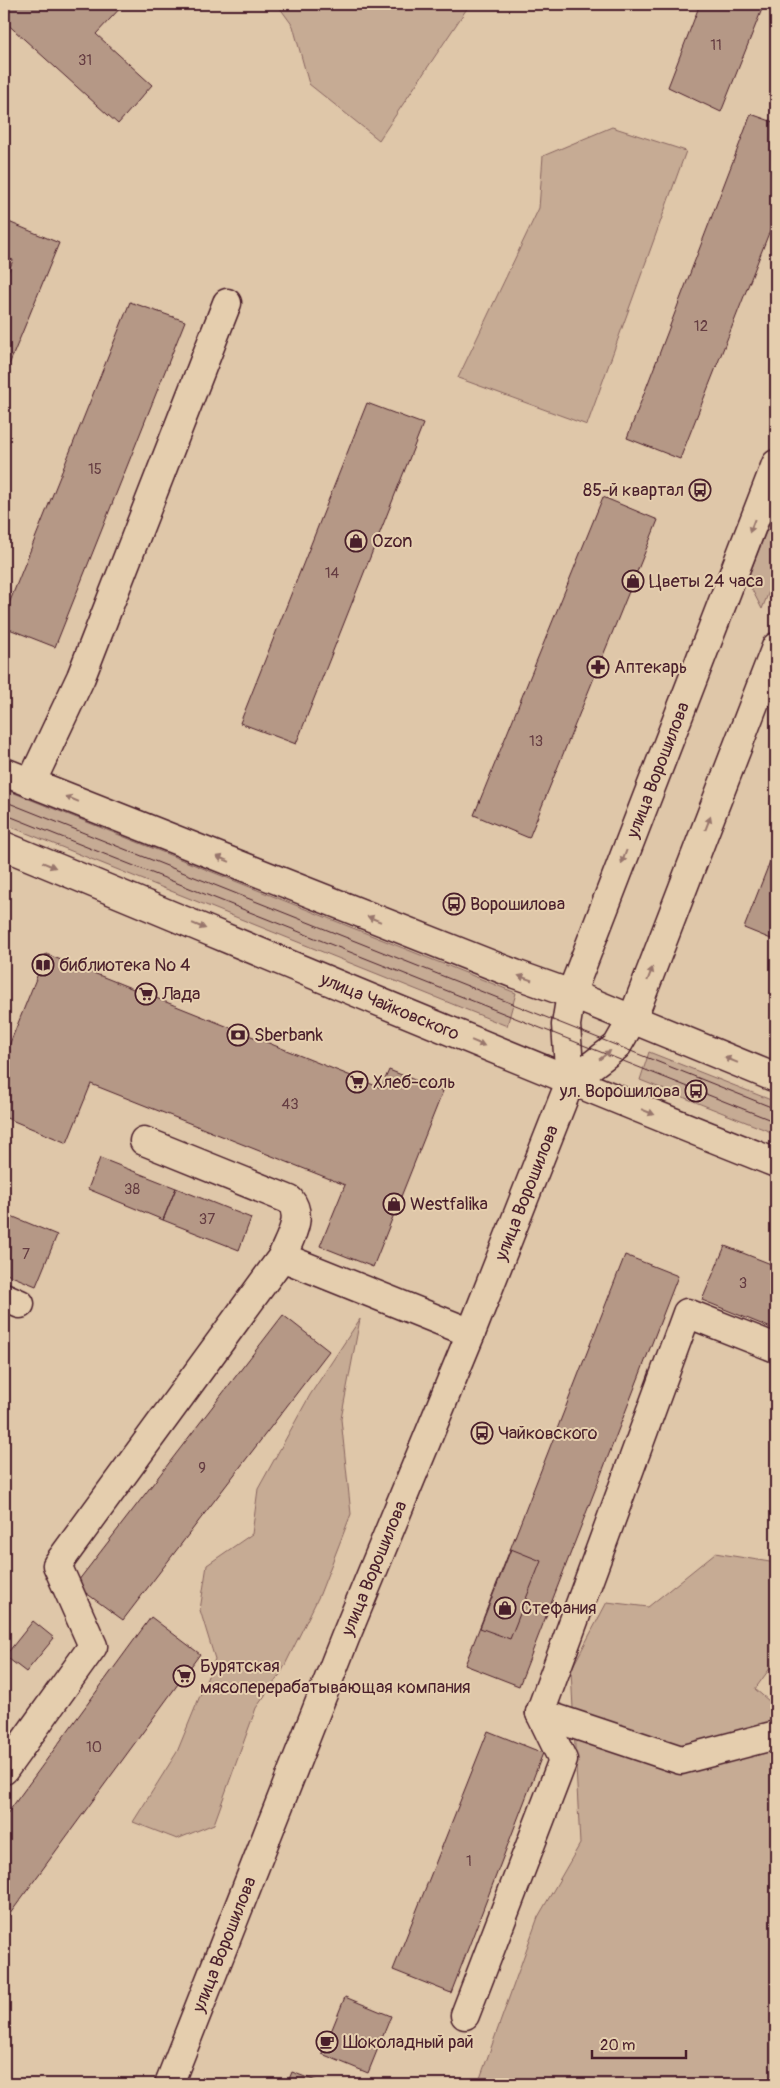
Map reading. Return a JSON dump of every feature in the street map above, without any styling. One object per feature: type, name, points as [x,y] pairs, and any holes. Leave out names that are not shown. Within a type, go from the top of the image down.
[{"type":"street","points":[[31,783],[81,676],[227,303]]},
{"type":"street","name":"улица Ворошилова","points":[[170,2084],[342,1647],[570,1082],[566,1025],[572,994],[776,464]]},
{"type":"street","points":[[570,1082],[617,1046],[632,1020],[776,647]]},
{"type":"street","points":[[4,772],[515,974],[572,994],[776,1078]]},
{"type":"street","name":"улица Чайковского","points":[[4,846],[288,962],[570,1082],[776,1163]]},
{"type":"street","points":[[4,1770],[92,1646],[57,1565],[282,1257],[297,1219],[297,1211],[290,1200],[144,1140]]},
{"type":"street","points":[[282,1257],[470,1333]]},
{"type":"street","points":[[464,2015],[563,1760],[540,1713],[687,1313],[776,1348]]},
{"type":"street","points":[[540,1713],[681,1760],[776,1735]]},
{"type":"shaded area","points":[[277,4],[470,4],[379,140],[309,84],[293,26]]},
{"type":"shaded area","points":[[612,127],[686,151],[587,425],[458,378],[539,208],[543,156]]},
{"type":"shaded area","points":[[776,507],[776,574],[762,609],[747,580]]},
{"type":"shaded area","points":[[4,789],[516,993],[507,1026],[4,824]]},
{"type":"shaded area","points":[[649,1052],[776,1102],[776,1134],[640,1080]]},
{"type":"shaded area","points":[[360,1319],[341,1419],[351,1514],[320,1594],[281,1673],[256,1708],[214,1824],[177,1839],[133,1822],[177,1752],[215,1659],[200,1610],[207,1565],[252,1534],[258,1489],[310,1395]]},
{"type":"shaded area","points":[[715,1553],[776,1563],[776,1660],[755,1689],[776,1707],[776,2084],[478,2084],[538,1917],[580,1844],[571,1670],[607,1602],[648,1607]]},
{"type":"building","points":[[4,4],[124,4],[96,34],[152,85],[118,124],[4,21]]},
{"type":"building","points":[[700,4],[764,4],[721,112],[668,87]]},
{"type":"building","points":[[751,114],[776,123],[776,215],[680,459],[627,438]]},
{"type":"building","points":[[4,220],[59,243],[4,377],[4,283],[13,260],[4,257]]},
{"type":"building","points":[[130,302],[185,321],[55,647],[4,627],[4,616]]},
{"type":"building","points":[[367,403],[423,424],[296,744],[240,723]]},
{"type":"building","points":[[603,497],[658,520],[529,838],[474,815]]},
{"type":"building","points":[[776,846],[776,941],[744,928]]},
{"type":"building","points":[[46,954],[381,1088],[389,1070],[443,1091],[373,1267],[320,1246],[345,1185],[91,1084],[67,1143],[4,1117],[4,1046],[8,1048]]},
{"type":"building","points":[[100,1158],[176,1188],[163,1220],[88,1189]]},
{"type":"building","points":[[176,1188],[251,1218],[239,1250],[163,1220]]},
{"type":"building","points":[[4,1213],[57,1235],[36,1286],[4,1273]]},
{"type":"building","points":[[725,1246],[776,1266],[776,1330],[702,1300]]},
{"type":"building","points":[[625,1255],[678,1276],[519,1686],[465,1665]]},
{"type":"building","points":[[283,1315],[329,1351],[123,1620],[75,1585]]},
{"type":"building","name":"Стефания","points":[[511,1549],[541,1561],[510,1639],[480,1628]]},
{"type":"building","points":[[151,1617],[200,1654],[4,1922],[4,1818]]},
{"type":"building","points":[[33,1621],[54,1638],[26,1672],[5,1656]]},
{"type":"building","points":[[488,1731],[543,1753],[451,1993],[393,1970]]},
{"type":"building","points":[[345,1997],[391,2016],[368,2073],[322,2054]]},
{"type":"building","points":[[292,2072],[324,2084],[287,2084]]},
{"type":"tram line","points":[[4,801],[776,1109]]},
{"type":"tram line","points":[[4,814],[776,1122]]},
{"type":"place","name":"85-й квартал","points":[[700,490]]},
{"type":"place","name":"Ozon","points":[[356,541]]},
{"type":"place","name":"Цветы 24 часа","points":[[633,581]]},
{"type":"place","name":"Аптекарь","points":[[598,667]]},
{"type":"place","name":"Ворошилова","points":[[454,904]]},
{"type":"place","name":"библиотека № 4","points":[[43,965]]},
{"type":"place","name":"Лада","points":[[146,994]]},
{"type":"place","name":"Sberbank","points":[[238,1035]]},
{"type":"place","name":"Хлеб-соль","points":[[357,1082]]},
{"type":"place","name":"ул. Ворошилова","points":[[696,1091]]},
{"type":"place","name":"Westfalika","points":[[394,1204]]},
{"type":"place","name":"Чайковского","points":[[482,1433]]},
{"type":"place","name":"Стефания","points":[[505,1608]]},
{"type":"place","name":"Бурятская мясоперерабатывающая компания","points":[[184,1676]]},
{"type":"place","name":"Шоколадный рай","points":[[327,2042]]}]
